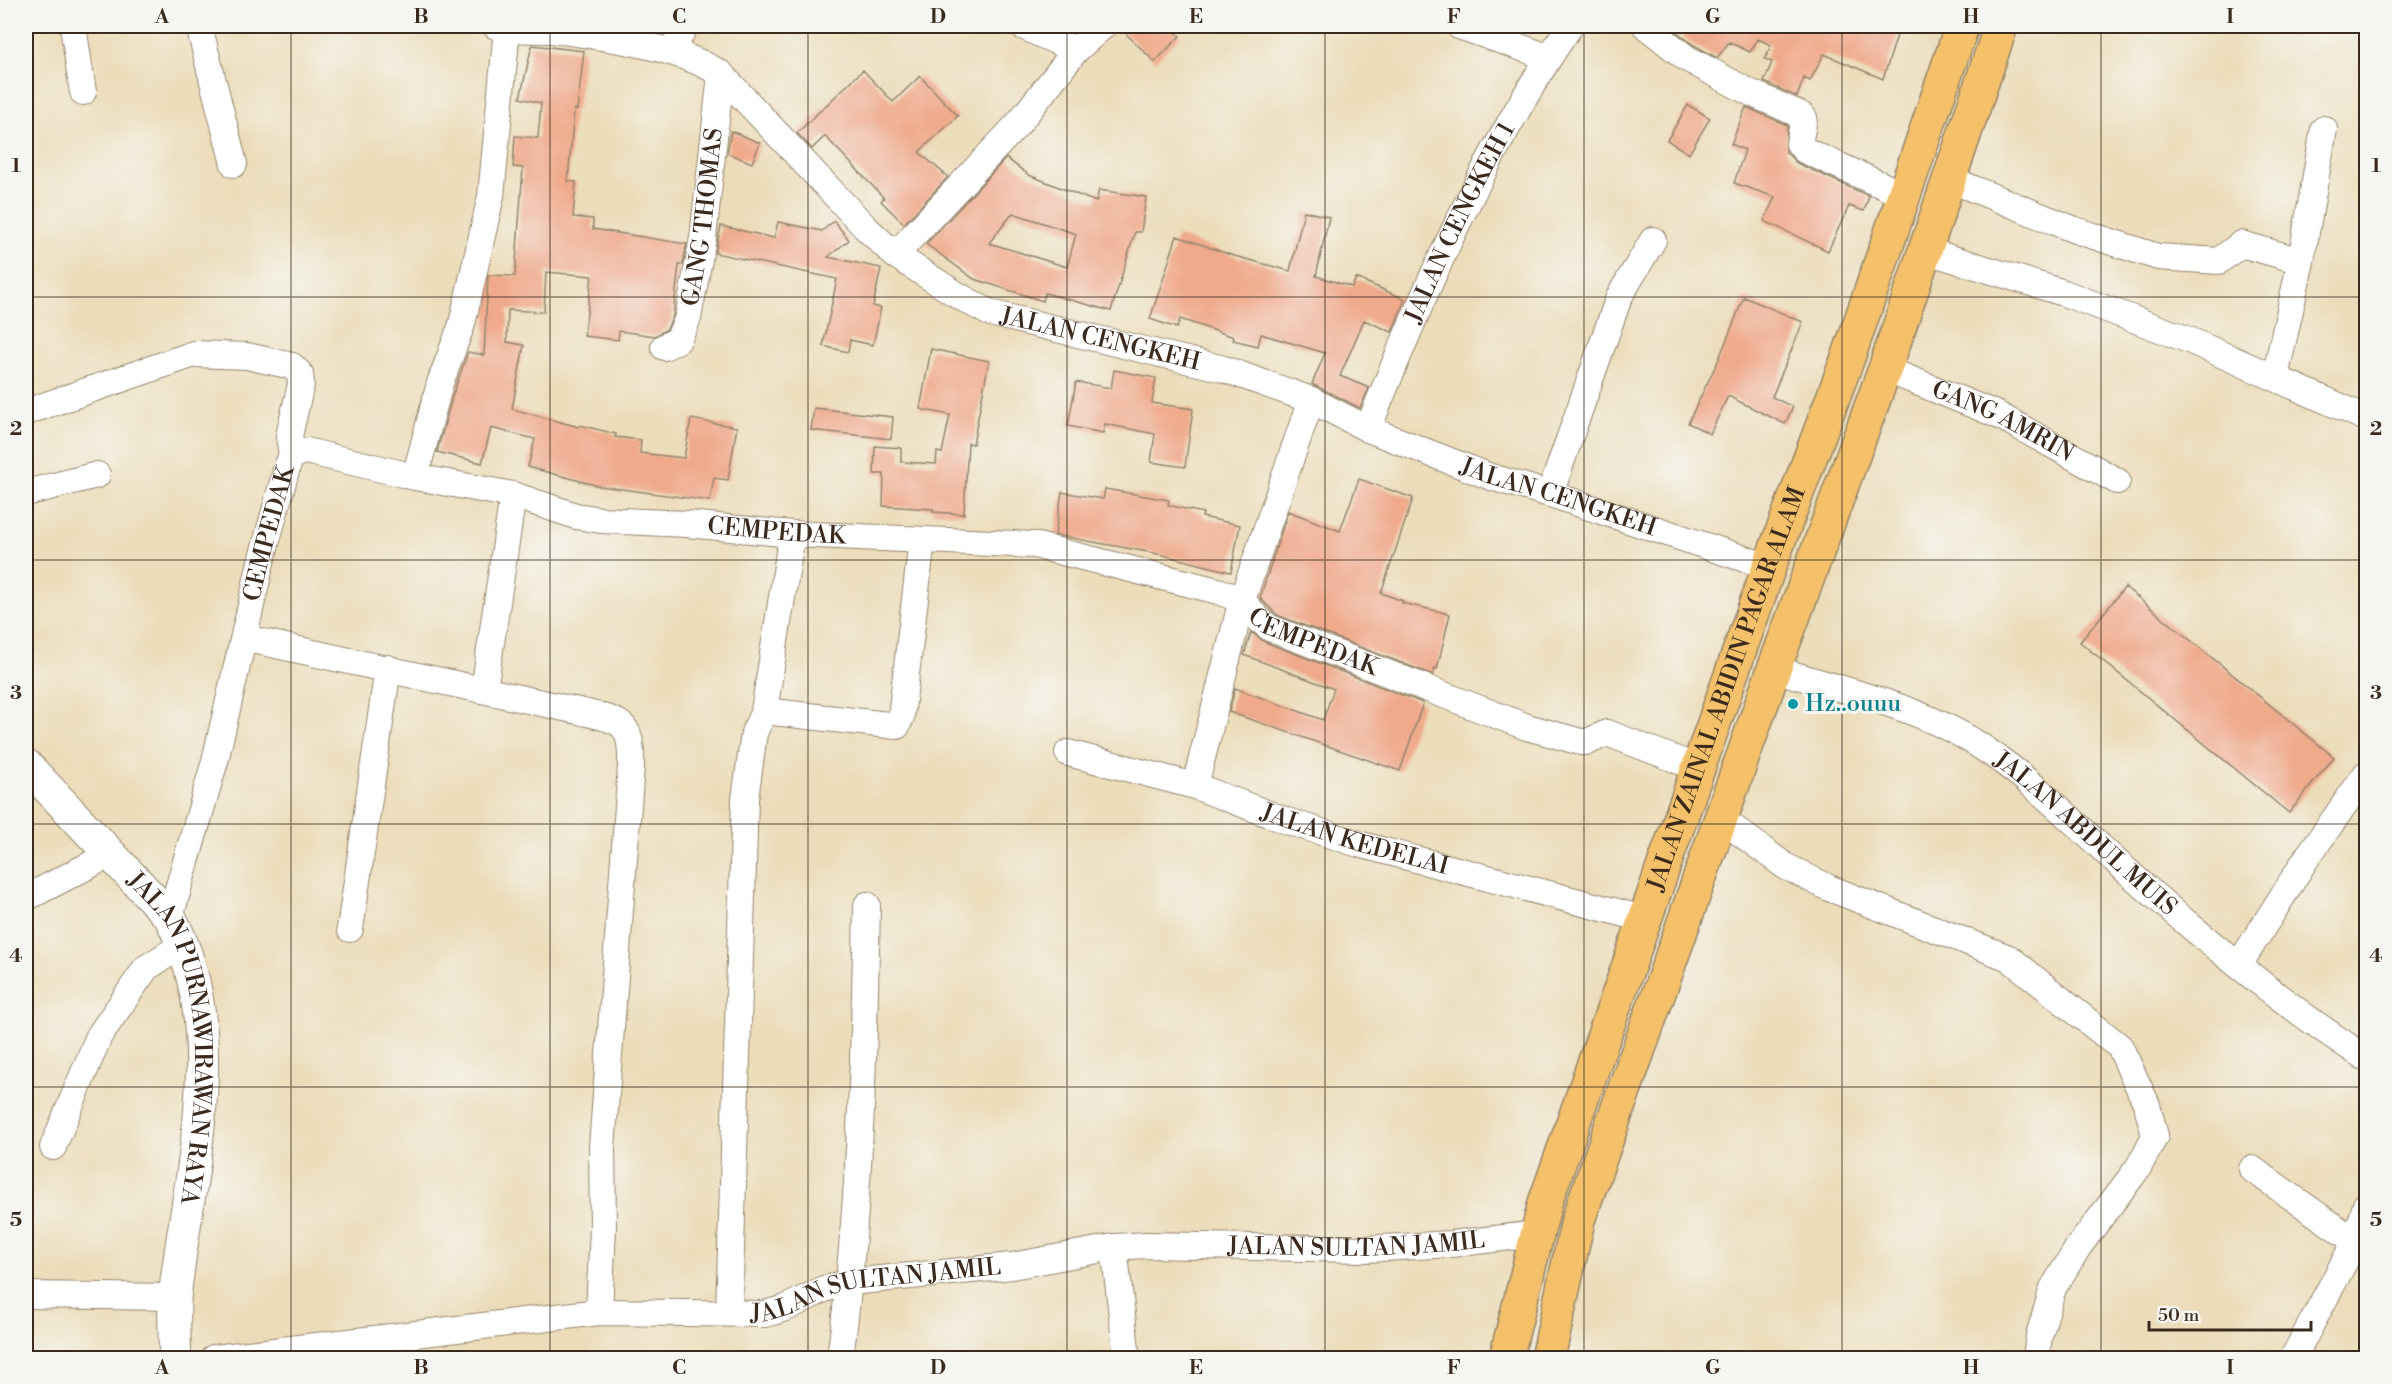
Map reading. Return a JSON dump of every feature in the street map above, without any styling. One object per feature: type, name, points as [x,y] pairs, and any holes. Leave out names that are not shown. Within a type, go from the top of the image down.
[{"type":"highway","name":"JALAN ZAINAL ABIDIN PAGAR ALAM","points":[[1506,1359],[1545,1203],[1768,567],[1849,355],[1962,26]]},
{"type":"highway","name":"JALAN ZAINAL ABIDIN PAGAR ALAM","points":[[1548,1359],[1578,1220],[1773,669],[1885,369],[2001,26]]},
{"type":"highway","points":[[1864,309],[1900,324]]},
{"type":"highway","points":[[1849,355],[1885,369]]},
{"type":"street","points":[[73,26],[83,92]]},
{"type":"street","points":[[199,26],[234,164]]},
{"type":"street","points":[[671,52],[685,26]]},
{"type":"street","points":[[1022,26],[1076,50]]},
{"type":"street","points":[[895,255],[1017,125],[1076,50],[1103,26]]},
{"type":"street","points":[[1459,26],[1548,57]]},
{"type":"street","name":"JALAN CENGKEH 1","points":[[1368,429],[1445,250],[1502,139],[1548,57],[1570,26]]},
{"type":"street","points":[[1646,26],[1686,58],[1749,92],[1801,115],[1804,118],[1799,144],[1804,150],[1904,195]]},
{"type":"street","points":[[415,477],[440,383],[462,324],[491,196],[501,27]]},
{"type":"street","name":"JALAN CENGKEH","points":[[501,27],[561,28],[671,52],[703,62],[722,74],[865,227],[895,255],[990,313],[1224,369],[1311,400],[1368,429],[1491,477],[1550,494],[1768,567]]},
{"type":"street","name":"GANG THOMAS","points":[[664,347],[678,340],[688,318],[703,238],[722,74]]},
{"type":"street","points":[[2275,377],[2301,261],[2324,129]]},
{"type":"street","points":[[1949,178],[2075,230],[2158,257],[2219,261],[2241,244],[2301,261]]},
{"type":"street","points":[[1550,494],[1619,297],[1653,240]]},
{"type":"street","points":[[1924,250],[2064,293],[2189,340],[2367,418]]},
{"type":"street","points":[[26,412],[194,354],[247,356],[292,366],[300,374],[301,384],[288,436],[292,455]]},
{"type":"street","name":"GANG AMRIN","points":[[1885,369],[1998,415],[2117,481]]},
{"type":"street","points":[[1195,786],[1242,600],[1311,400]]},
{"type":"street","name":"CEMPEDAK","points":[[170,916],[215,761],[261,562],[292,455],[306,451],[415,477],[513,495],[576,516],[601,520],[687,524],[792,534],[1035,545],[1199,585],[1242,600],[1257,618],[1270,628],[1527,727],[1581,742],[1587,742],[1607,733],[1698,768]]},
{"type":"street","points":[[26,494],[97,475]]},
{"type":"street","points":[[484,690],[513,495]]},
{"type":"street","points":[[729,1313],[745,799],[754,733],[764,711],[792,534]]},
{"type":"street","points":[[764,711],[897,726],[901,717],[908,667],[921,540]]},
{"type":"street","points":[[244,638],[388,668],[613,720],[626,727],[632,741],[602,1147],[603,1228],[599,1312]]},
{"type":"street","points":[[350,929],[388,668]]},
{"type":"street","name":"JALAN ABDUL MUIS","points":[[1773,669],[1892,705],[1933,721],[1989,751],[2239,965],[2324,1031],[2367,1058]]},
{"type":"street","name":"JALAN KEDELAI","points":[[1068,753],[1195,786],[1287,821],[1362,845],[1644,919]]},
{"type":"street","name":"JALAN PURNAWIRAWAN RAYA","points":[[26,765],[109,855],[170,916],[184,944],[199,996],[202,1020],[201,1093],[175,1297],[175,1359]]},
{"type":"street","points":[[2239,965],[2306,859],[2367,774]]},
{"type":"street","points":[[1720,818],[1785,866],[1821,884],[2009,958],[2120,1047],[2147,1105],[2154,1136],[2138,1168],[2079,1246],[2053,1288],[2039,1336],[2036,1359]]},
{"type":"street","points":[[26,898],[109,855]]},
{"type":"street","points":[[840,1359],[850,1282],[864,1030],[867,905]]},
{"type":"street","points":[[53,1147],[99,1036],[146,968],[184,944]]},
{"type":"street","points":[[2252,1168],[2361,1245]]},
{"type":"street","points":[[2293,1359],[2361,1245],[2367,1205]]},
{"type":"street","name":"JALAN SULTAN JAMIL","points":[[214,1359],[362,1350],[599,1312],[776,1312],[802,1298],[850,1282],[1012,1266],[1114,1247],[1146,1245],[1366,1249],[1451,1244],[1537,1234]]},
{"type":"street","points":[[1114,1247],[1127,1359]]},
{"type":"street","points":[[26,1295],[175,1297]]},
{"type":"building","points":[[1118,26],[1168,26],[1180,36],[1155,62]]},
{"type":"building","points":[[1669,26],[1900,26],[1883,79],[1824,54],[1810,81],[1804,78],[1797,97],[1764,82],[1772,62],[1765,59],[1771,45],[1758,39],[1750,52],[1729,42],[1717,58],[1694,45]]},
{"type":"building","points":[[532,45],[584,51],[577,110],[574,109],[568,181],[576,182],[573,217],[593,219],[593,229],[687,244],[683,265],[679,265],[673,316],[667,329],[655,336],[619,331],[618,340],[584,336],[592,276],[546,272],[544,312],[508,310],[507,342],[524,345],[512,409],[579,427],[580,425],[616,434],[615,437],[641,440],[640,453],[684,458],[691,419],[737,427],[728,480],[714,478],[710,501],[599,486],[528,467],[535,439],[491,428],[482,463],[437,452],[453,394],[468,352],[484,355],[488,275],[515,276],[523,168],[513,167],[515,136],[538,138],[541,103],[520,98]]},
{"type":"building","points":[[863,70],[893,102],[920,76],[958,116],[919,152],[948,177],[904,224],[881,201],[884,198],[825,136],[812,149],[797,133]]},
{"type":"building","points":[[1688,105],[1710,118],[1689,154],[1667,140]]},
{"type":"building","points":[[1746,107],[1787,125],[1786,152],[1797,163],[1869,196],[1864,211],[1849,206],[1828,251],[1764,221],[1775,197],[1734,183],[1745,150],[1731,144]]},
{"type":"building","points":[[731,131],[760,143],[752,163],[727,153]]},
{"type":"building","points":[[1006,158],[1029,175],[1096,202],[1099,190],[1146,197],[1141,232],[1135,232],[1111,311],[1045,293],[1043,301],[974,279],[926,244]],"holes":[[[1013,213],[1076,234],[1067,267],[989,243]]]},
{"type":"building","points":[[1304,211],[1329,217],[1316,276],[1352,287],[1356,278],[1405,299],[1392,332],[1364,320],[1340,376],[1369,388],[1360,408],[1312,384],[1325,353],[1261,334],[1258,346],[1233,340],[1234,337],[1180,319],[1177,328],[1150,319],[1177,236],[1231,255],[1290,271]]},
{"type":"building","points":[[834,221],[849,240],[828,257],[881,268],[873,306],[881,308],[873,345],[850,340],[848,352],[823,346],[837,279],[715,253],[721,226],[774,238],[778,222],[822,231]]},
{"type":"building","points":[[1744,297],[1803,322],[1772,397],[1793,407],[1785,424],[1728,396],[1710,434],[1688,423],[1718,361]]},
{"type":"building","points":[[931,349],[989,361],[973,444],[968,443],[964,514],[933,512],[933,509],[883,506],[884,474],[874,474],[875,446],[901,448],[901,462],[936,464],[937,452],[942,453],[950,415],[920,409]]},
{"type":"building","points":[[1114,370],[1156,378],[1152,403],[1193,409],[1185,467],[1151,462],[1155,434],[1105,424],[1103,433],[1068,426],[1076,382],[1111,388]]},
{"type":"building","points":[[814,408],[893,417],[891,439],[811,430]]},
{"type":"building","points":[[1359,479],[1413,498],[1381,593],[1403,601],[1402,603],[1450,614],[1437,669],[1435,668],[1433,675],[1277,615],[1260,598],[1288,511],[1340,531]]},
{"type":"building","points":[[1105,489],[1169,500],[1168,505],[1203,513],[1202,517],[1240,525],[1231,572],[1159,554],[1055,535],[1062,492],[1103,499]]},
{"type":"building","points":[[2125,587],[2334,757],[2289,813],[2080,642]]},
{"type":"building","points":[[1251,632],[1265,642],[1423,703],[1400,771],[1229,712],[1235,688],[1323,720],[1334,689],[1244,655]]},
{"type":"place","name":"Hz..ouuu","points":[[1793,704]]}]
